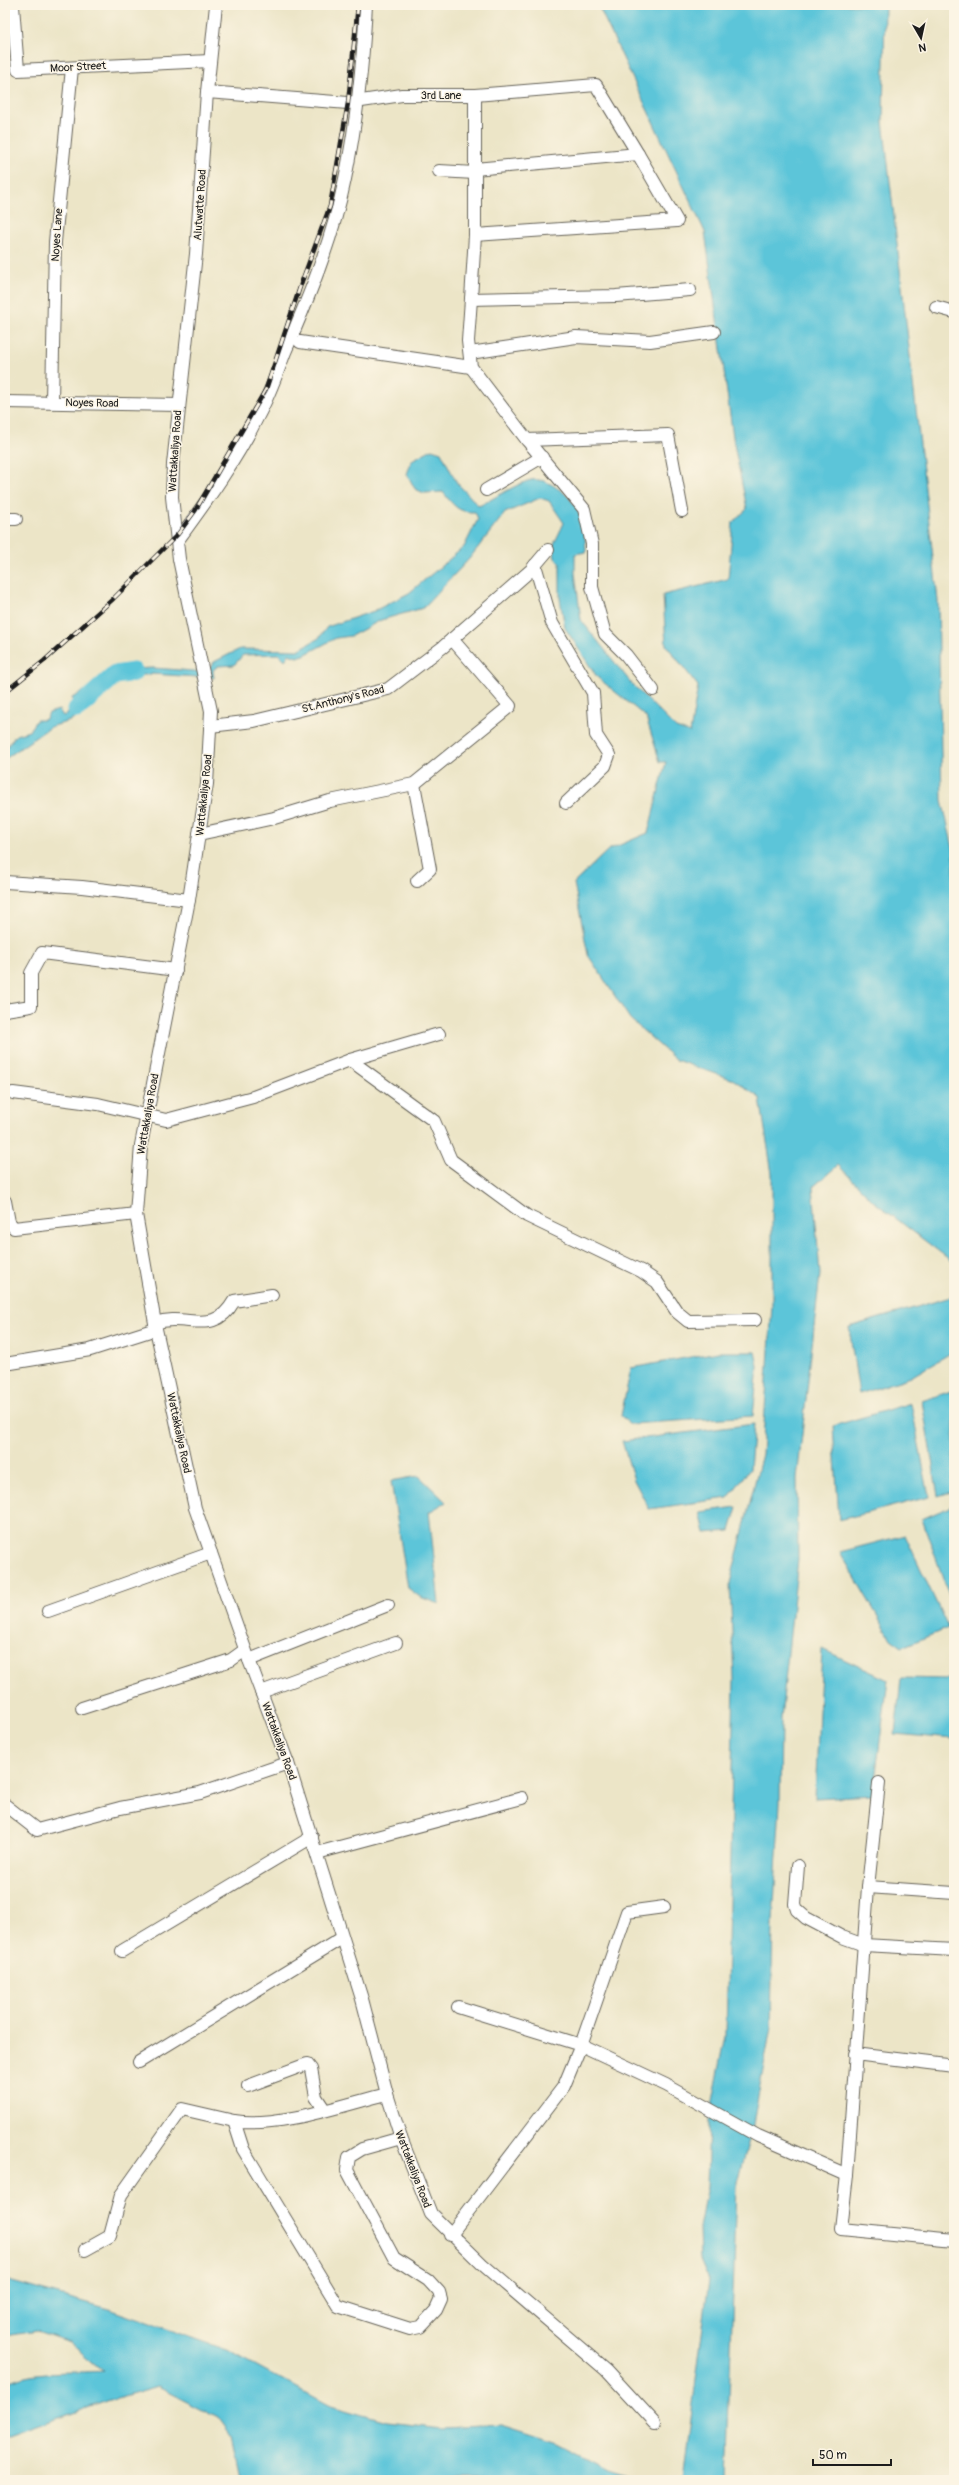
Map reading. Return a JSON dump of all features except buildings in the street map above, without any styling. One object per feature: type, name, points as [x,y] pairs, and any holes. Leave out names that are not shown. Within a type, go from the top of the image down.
[{"type":"street","name":"Alutwatte Road","points":[[179,405],[186,357],[196,254],[207,92],[216,5]]},
{"type":"street","points":[[178,540],[202,507],[258,416],[295,329],[328,239],[345,179],[358,101],[363,68],[366,5]]},
{"type":"street","name":"Moor Street","points":[[5,7],[13,6],[18,70],[210,61]]},
{"type":"street","name":"Noyes Lane","points":[[52,402],[55,242],[72,68]]},
{"type":"street","name":"3rd Lane","points":[[207,92],[296,100],[358,101],[402,95],[475,95],[596,85],[638,154]]},
{"type":"street","points":[[475,95],[475,235],[468,341],[471,367],[527,440],[584,509],[592,544],[592,587],[605,634],[626,655],[653,690]]},
{"type":"street","points":[[439,171],[475,171],[638,154],[677,221],[475,235]]},
{"type":"street","points":[[471,299],[616,296],[690,290]]},
{"type":"street","points":[[936,307],[954,312]]},
{"type":"street","points":[[470,353],[576,336],[650,341],[714,332]]},
{"type":"street","points":[[300,342],[471,367]]},
{"type":"street","name":"Noyes Road","points":[[5,402],[179,405]]},
{"type":"street","name":"Wattakkaliya Road","points":[[179,405],[172,497],[179,559],[211,711],[207,784],[189,900],[141,1145],[136,1214],[155,1326],[195,1508],[247,1655],[288,1763],[362,1999],[387,2094],[401,2138],[431,2214],[450,2235],[606,2370],[654,2422]]},
{"type":"street","points":[[527,440],[668,435],[682,512]]},
{"type":"street","points":[[486,490],[542,457]]},
{"type":"street","name":"St.Anthony's Road","points":[[210,726],[254,721],[388,689],[452,639],[533,568],[548,550]]},
{"type":"street","points":[[533,568],[552,623],[593,693],[596,735],[609,755],[605,766],[566,803]]},
{"type":"street","points":[[199,834],[274,818],[330,801],[414,784],[510,706],[452,639]]},
{"type":"street","points":[[414,784],[430,869],[417,881]]},
{"type":"street","points":[[5,882],[82,887],[189,900]]},
{"type":"street","points":[[5,1010],[31,1006],[31,973],[42,953],[176,970]]},
{"type":"street","points":[[13,1093],[98,1104],[166,1120],[253,1097],[350,1060],[439,1034]]},
{"type":"street","points":[[350,1060],[434,1121],[451,1160],[527,1216],[641,1271],[657,1282],[677,1312],[688,1321],[755,1320]]},
{"type":"street","points":[[5,1202],[9,1222],[14,1228],[136,1214]]},
{"type":"street","points":[[5,1364],[90,1350],[155,1326],[162,1321],[207,1322],[222,1317],[234,1301],[272,1295]]},
{"type":"street","points":[[48,1611],[211,1553]]},
{"type":"street","points":[[82,1708],[247,1655],[388,1605]]},
{"type":"street","points":[[261,1692],[396,1643]]},
{"type":"street","points":[[5,1805],[37,1830],[120,1808],[200,1793],[288,1763]]},
{"type":"street","points":[[879,1783],[868,1887],[847,2175],[841,2229],[954,2240]]},
{"type":"street","points":[[317,1853],[522,1798]]},
{"type":"street","points":[[122,1951],[312,1837]]},
{"type":"street","points":[[798,1866],[795,1904],[801,1915],[842,1937],[864,1945],[954,1950]]},
{"type":"street","points":[[868,1887],[954,1893]]},
{"type":"street","points":[[450,2235],[564,2086],[581,2045],[627,1912],[664,1907]]},
{"type":"street","points":[[139,2062],[342,1938]]},
{"type":"street","points":[[458,2007],[581,2045],[666,2085],[705,2108],[758,2136],[847,2175]]},
{"type":"street","points":[[855,2054],[954,2066]]},
{"type":"street","points":[[248,2086],[307,2064],[311,2068],[316,2097],[324,2109]]},
{"type":"street","points":[[85,2250],[110,2236],[122,2195],[182,2109],[251,2124],[276,2121],[387,2094]]},
{"type":"street","points":[[234,2121],[243,2149],[338,2306],[410,2329],[420,2327],[436,2310],[441,2299],[439,2292],[428,2280],[394,2258],[347,2170],[348,2157],[362,2149],[401,2138]]},
{"type":"water","points":[[598,5],[885,5],[883,121],[938,601],[942,800],[954,852],[954,1263],[873,1201],[838,1165],[813,1187],[820,1274],[797,1479],[798,1559],[781,1718],[780,1803],[773,1921],[771,2027],[753,2124],[737,2187],[726,2480],[683,2480],[709,2280],[700,2259],[699,2227],[707,2186],[709,2121],[726,2035],[734,1679],[730,1583],[762,1454],[772,1306],[772,1174],[760,1098],[734,1080],[676,1060],[630,1019],[588,955],[574,883],[608,850],[648,833],[666,762],[660,762],[646,717],[597,677],[565,628],[560,599],[560,564],[555,558],[553,546],[564,523],[549,501],[540,498],[505,513],[469,559],[423,608],[381,620],[351,636],[336,638],[304,655],[297,657],[289,654],[285,660],[279,654],[243,655],[234,665],[218,666],[213,670],[214,678],[151,674],[122,678],[70,721],[50,727],[5,759],[5,749],[16,735],[29,731],[36,720],[45,720],[49,713],[59,710],[63,716],[76,708],[72,698],[86,690],[104,692],[115,670],[153,668],[207,672],[214,662],[240,649],[298,650],[319,638],[327,627],[374,611],[409,593],[464,547],[478,519],[475,512],[460,510],[456,507],[443,492],[424,493],[415,489],[407,474],[412,460],[432,449],[441,452],[457,483],[479,506],[526,481],[531,480],[538,480],[548,483],[557,488],[571,500],[580,516],[586,552],[575,554],[575,573],[581,620],[632,684],[676,728],[690,733],[698,686],[666,645],[663,595],[728,579],[733,522],[747,509],[734,444],[705,232]]},
{"type":"water","points":[[954,1296],[954,1351],[911,1377],[859,1394],[849,1327]]},
{"type":"water","points":[[718,1352],[755,1352],[758,1366],[753,1416],[630,1424],[621,1416],[631,1368]]},
{"type":"water","points":[[954,1390],[954,1491],[938,1496],[922,1401]]},
{"type":"water","points":[[911,1403],[929,1497],[839,1520],[833,1426]]},
{"type":"water","points":[[754,1424],[750,1469],[728,1498],[649,1509],[634,1480],[622,1441]]},
{"type":"water","points":[[419,1476],[446,1502],[429,1512],[439,1604],[420,1597],[408,1588],[391,1481]]},
{"type":"water","points":[[954,1505],[954,1609],[922,1519]]},
{"type":"water","points":[[737,1507],[730,1531],[705,1533],[700,1512]]},
{"type":"water","points":[[905,1535],[948,1628],[902,1647],[891,1639],[840,1552]]},
{"type":"water","points":[[822,1649],[888,1680],[873,1795],[815,1798]]},
{"type":"water","points":[[901,1678],[950,1679],[954,1687],[954,1739],[895,1734]]},
{"type":"water","points":[[5,2280],[112,2310],[229,2351],[331,2406],[387,2422],[444,2428],[501,2425],[557,2443],[609,2470],[640,2480],[241,2480],[231,2435],[218,2417],[158,2386],[110,2400],[5,2437],[5,2384],[16,2379],[40,2374],[103,2371],[69,2342],[37,2331],[5,2336]]},
{"type":"waterway","points":[[77,709],[115,675],[134,672]]},
{"type":"railway","points":[[5,692],[44,661],[113,599],[178,534],[195,511],[266,389],[302,281],[330,206],[348,103],[358,5]]}]
